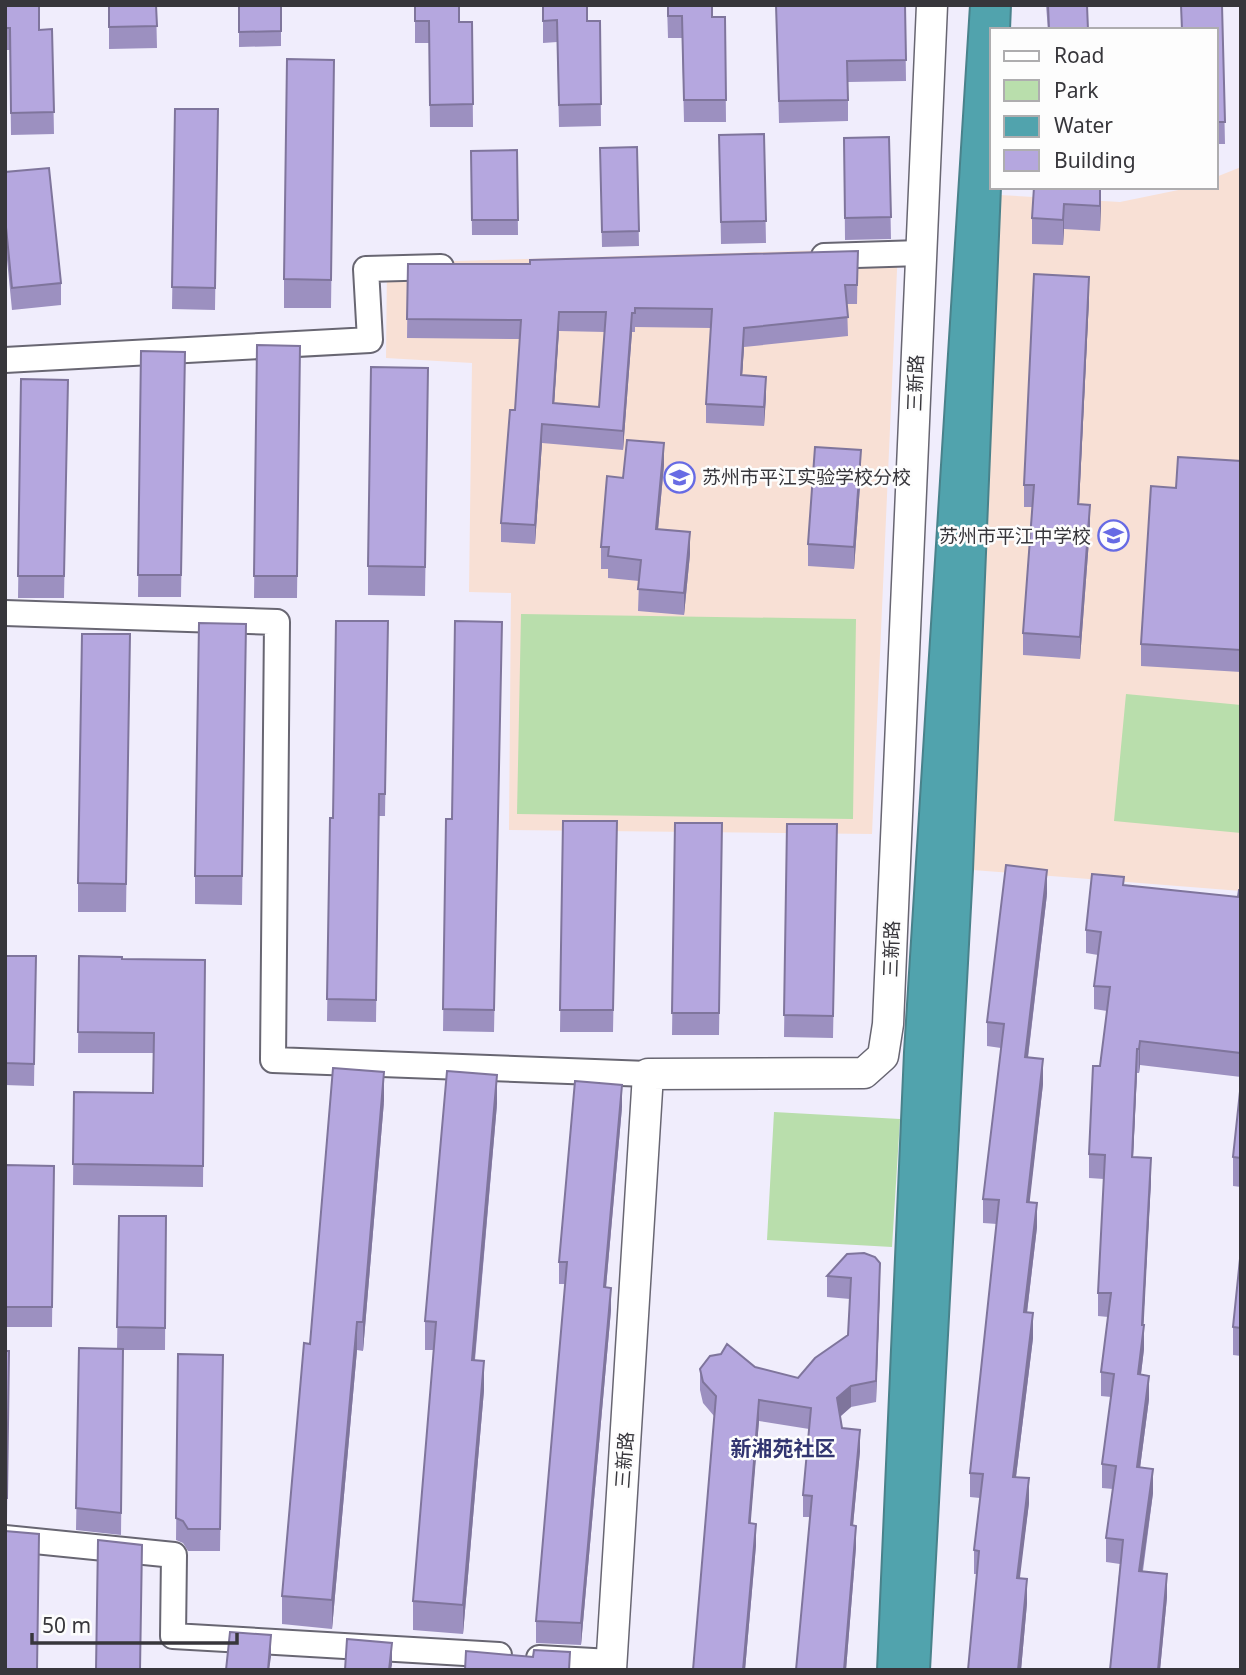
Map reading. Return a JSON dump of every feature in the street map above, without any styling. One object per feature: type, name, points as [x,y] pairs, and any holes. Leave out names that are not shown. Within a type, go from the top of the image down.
[{"type":"street","name":"三新路","points":[[611,1666],[648,1074],[864,1073],[883,1056],[888,1024],[932,5]]},
{"type":"street","points":[[796,257],[921,253]]},
{"type":"street","points":[[5,360],[370,340],[366,269],[463,267]]},
{"type":"street","points":[[5,613],[278,622],[273,1060],[648,1074]]},
{"type":"street","points":[[5,1538],[174,1555],[173,1636],[611,1666]]},
{"type":"shaded area","name":"苏州市平江中学校","points":[[1241,167],[1241,891],[973,870],[1000,195],[1120,202],[1183,189],[1218,189],[1218,176]]},
{"type":"shaded area","name":"苏州市平江实验学校分校","points":[[898,248],[872,834],[509,830],[511,593],[469,592],[472,363],[386,358],[387,263]]},
{"type":"green space","points":[[521,614],[856,619],[853,819],[517,814]]},
{"type":"green space","points":[[1126,694],[1241,705],[1241,833],[1114,821]]},
{"type":"green space","points":[[774,1112],[900,1119],[892,1247],[767,1240]]},
{"type":"water","points":[[970,5],[1011,5],[1010,28],[990,28],[990,189],[1001,189],[973,870],[930,1670],[877,1670],[904,1052]]},
{"type":"building","points":[[5,5],[39,5],[39,30],[52,29],[54,112],[11,113],[10,28],[5,28]]},
{"type":"building","points":[[109,5],[156,5],[157,26],[109,27]]},
{"type":"building","points":[[239,5],[281,5],[281,31],[239,32]]},
{"type":"building","points":[[415,5],[459,5],[459,22],[472,22],[473,104],[430,105],[429,21],[415,21]]},
{"type":"building","points":[[543,5],[587,5],[587,21],[600,21],[601,104],[559,105],[557,20],[543,21]]},
{"type":"building","points":[[668,5],[712,5],[712,17],[725,17],[726,100],[684,100],[682,16],[668,16]]},
{"type":"building","points":[[776,5],[905,5],[906,60],[847,61],[848,100],[779,101]]},
{"type":"building","points":[[1048,5],[1087,5],[1088,28],[1049,28]]},
{"type":"building","points":[[1181,5],[1222,5],[1225,122],[1218,122],[1218,28],[1182,28]]},
{"type":"building","points":[[287,59],[334,60],[331,280],[284,279]]},
{"type":"building","points":[[175,109],[218,109],[215,288],[172,287]]},
{"type":"building","points":[[764,134],[766,221],[721,222],[719,135]]},
{"type":"building","points":[[889,137],[891,217],[845,218],[844,138]]},
{"type":"building","points":[[637,147],[639,231],[602,232],[600,148]]},
{"type":"building","points":[[517,150],[518,220],[472,220],[471,151]]},
{"type":"building","points":[[49,168],[61,283],[12,288],[5,217],[5,172]]},
{"type":"building","points":[[1034,189],[1100,189],[1100,206],[1064,204],[1063,220],[1032,218]]},
{"type":"building","points":[[858,251],[857,285],[845,285],[848,317],[744,328],[741,375],[766,377],[764,407],[706,404],[712,309],[635,308],[635,313],[632,313],[623,431],[542,424],[535,525],[501,523],[510,410],[515,410],[521,320],[407,319],[408,264],[530,264],[530,260]],"holes":[[[559,312],[606,312],[599,407],[553,403]]]},
{"type":"building","points":[[1034,274],[1089,277],[1078,504],[1090,505],[1080,637],[1023,633],[1034,485],[1024,485]]},
{"type":"building","points":[[257,345],[300,346],[297,576],[254,576]]},
{"type":"building","points":[[141,351],[185,352],[181,575],[138,575]]},
{"type":"building","points":[[371,367],[428,368],[425,567],[368,566]]},
{"type":"building","points":[[21,379],[68,380],[64,576],[18,576]]},
{"type":"building","points":[[627,440],[664,443],[656,529],[690,532],[684,593],[638,589],[641,560],[608,556],[609,547],[601,547],[607,476],[623,478]]},
{"type":"building","points":[[815,447],[861,450],[854,547],[808,544]]},
{"type":"building","points":[[1178,457],[1241,461],[1241,650],[1141,644],[1151,486],[1176,488]]},
{"type":"building","points":[[336,621],[388,621],[385,794],[379,794],[376,1000],[327,999]]},
{"type":"building","points":[[455,621],[502,622],[494,1010],[443,1009],[446,819],[452,819]]},
{"type":"building","points":[[199,623],[246,624],[242,876],[195,876]]},
{"type":"building","points":[[82,634],[130,634],[126,884],[78,883]]},
{"type":"building","points":[[563,821],[617,821],[613,1010],[560,1010]]},
{"type":"building","points":[[675,823],[722,823],[719,1013],[672,1013]]},
{"type":"building","points":[[787,824],[837,824],[833,1016],[784,1015]]},
{"type":"building","points":[[1006,865],[1047,870],[1025,1057],[1043,1059],[1027,1202],[1037,1203],[1024,1312],[1033,1313],[1013,1477],[1029,1478],[1017,1578],[1027,1579],[1018,1670],[968,1670],[979,1551],[974,1550],[983,1474],[970,1473],[999,1200],[983,1199],[1004,1024],[987,1022]]},
{"type":"building","points":[[1092,874],[1124,877],[1123,885],[1238,897],[1241,890],[1241,1053],[1140,1041],[1137,1049],[1132,1157],[1151,1158],[1144,1325],[1138,1374],[1149,1376],[1137,1467],[1153,1469],[1139,1571],[1167,1574],[1158,1670],[1110,1670],[1123,1540],[1106,1538],[1116,1466],[1102,1464],[1114,1374],[1101,1372],[1111,1293],[1098,1293],[1105,1155],[1089,1154],[1093,1066],[1100,1066],[1110,987],[1094,986],[1101,932],[1086,930]]},
{"type":"building","points":[[5,956],[36,956],[34,1064],[5,1063]]},
{"type":"building","points":[[79,956],[205,960],[203,1166],[73,1164],[74,1092],[153,1093],[154,1033],[78,1032]]},
{"type":"building","points":[[333,1068],[384,1072],[363,1322],[357,1322],[332,1600],[282,1596],[304,1343],[310,1344]]},
{"type":"building","points":[[447,1071],[497,1075],[472,1360],[484,1361],[463,1605],[413,1601],[436,1322],[425,1321]]},
{"type":"building","points":[[575,1081],[622,1085],[604,1287],[611,1288],[581,1623],[536,1621],[567,1262],[559,1262]]},
{"type":"building","points":[[1241,1082],[1241,1158],[1233,1157]]},
{"type":"building","points":[[5,1165],[54,1166],[52,1307],[5,1307]]},
{"type":"building","points":[[119,1216],[166,1216],[165,1328],[117,1327]]},
{"type":"building","points":[[1241,1249],[1241,1328],[1233,1327]]},
{"type":"building","points":[[864,1253],[875,1257],[880,1263],[876,1381],[851,1386],[837,1398],[842,1428],[860,1430],[851,1525],[856,1526],[844,1670],[796,1670],[812,1496],[803,1495],[811,1408],[759,1400],[749,1523],[756,1524],[743,1670],[693,1670],[716,1396],[703,1382],[700,1369],[710,1356],[721,1354],[727,1344],[755,1367],[798,1378],[815,1358],[848,1335],[851,1278],[827,1276],[847,1254]]},
{"type":"building","points":[[79,1348],[123,1349],[121,1513],[76,1508]]},
{"type":"building","points":[[5,1351],[9,1351],[7,1498],[5,1498]]},
{"type":"building","points":[[178,1354],[223,1355],[220,1529],[188,1529],[183,1521],[176,1518]]},
{"type":"building","points":[[5,1531],[39,1534],[37,1670],[5,1670]]},
{"type":"building","points":[[98,1540],[142,1545],[140,1670],[96,1670]]},
{"type":"building","points":[[230,1632],[271,1635],[268,1670],[226,1670]]},
{"type":"building","points":[[347,1639],[392,1643],[389,1670],[345,1670]]},
{"type":"building","points":[[534,1650],[570,1652],[569,1670],[465,1670],[466,1651],[533,1657]]},
{"type":"place","name":"苏州市平江实验学校分校","points":[[679,477]]},
{"type":"place","name":"苏州市平江中学校","points":[[1114,536]]},
{"type":"district","name":"新湘苑社区","points":[[783,1448]]}]
